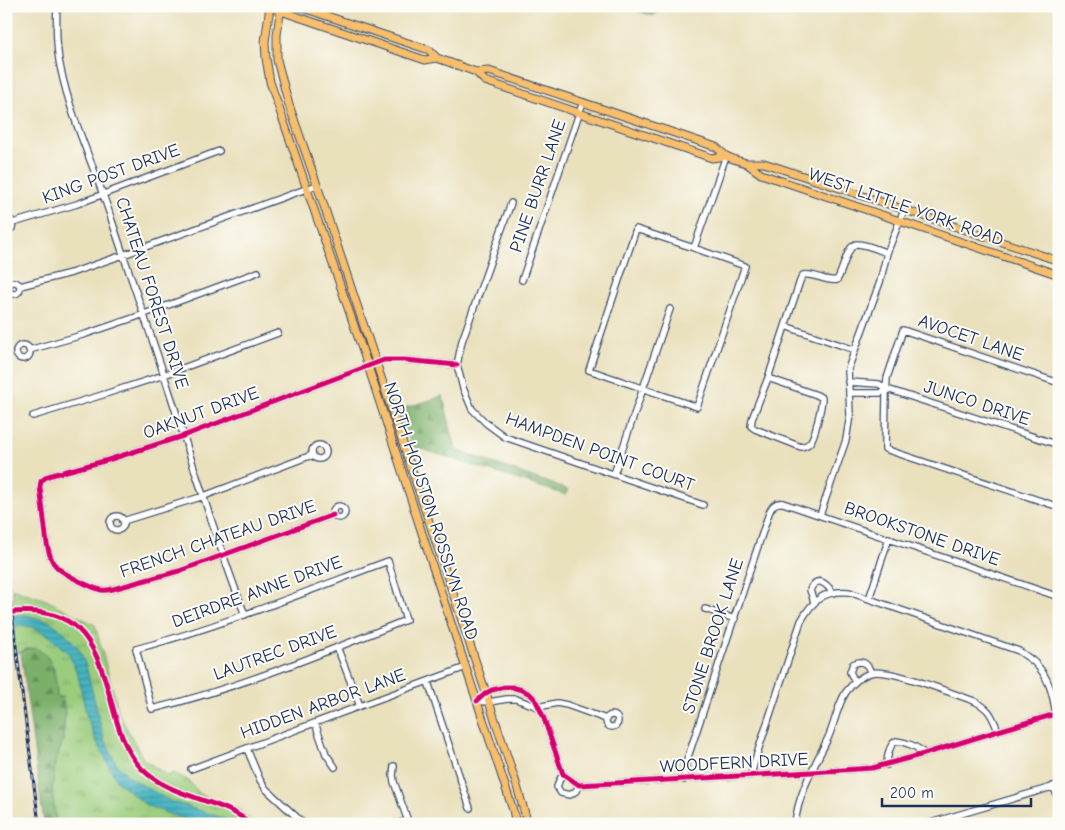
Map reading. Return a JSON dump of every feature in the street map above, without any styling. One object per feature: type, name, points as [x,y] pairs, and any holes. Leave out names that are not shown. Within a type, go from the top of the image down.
[{"type":"main road","name":"WEST LITTLE YORK ROAD","points":[[297,6],[429,50],[437,58],[476,72],[485,80],[712,158],[726,156]]},
{"type":"main road","name":"WEST LITTLE YORK ROAD","points":[[269,7],[281,9],[425,60],[437,58]]},
{"type":"main road","name":"NORTH HOUSTON ROSSLYN ROAD","points":[[269,7],[265,42],[270,82],[335,269],[405,450],[528,824]]},
{"type":"main road","name":"NORTH HOUSTON ROSSLYN ROAD","points":[[281,9],[276,48],[277,60],[289,105],[343,266],[396,452],[514,810],[516,824]]},
{"type":"main road","points":[[398,51],[401,41]]},
{"type":"main road","name":"WEST LITTLE YORK ROAD","points":[[476,72],[489,71],[716,147],[726,156],[746,164],[760,174],[1059,275]]},
{"type":"main road","points":[[270,82],[282,79]]},
{"type":"main road","points":[[664,141],[667,130]]},
{"type":"main road","name":"WEST LITTLE YORK ROAD","points":[[746,164],[764,163],[1059,261]]},
{"type":"main road","points":[[999,255],[1002,242]]},
{"type":"main road","points":[[335,269],[343,266]]},
{"type":"main road","points":[[396,452],[405,450]]},
{"type":"main road","points":[[419,524],[429,522]]},
{"type":"main road","points":[[429,555],[440,555]]},
{"type":"main road","points":[[451,623],[461,620]]},
{"type":"main road","points":[[506,787],[516,783]]},
{"type":"street","name":"CHATEAU FOREST DRIVE","points":[[57,6],[56,35],[60,69],[77,125],[103,194],[164,375],[222,556],[245,615]]},
{"type":"street","name":"PINE BURR LANE","points":[[522,280],[583,102]]},
{"type":"street","name":"KING POST DRIVE","points":[[13,223],[103,194],[219,151]]},
{"type":"street","points":[[694,248],[726,156]]},
{"type":"street","points":[[20,286],[71,273],[317,184]]},
{"type":"street","name":"HAMPDEN POINT COURT","points":[[511,203],[462,341],[457,365],[463,388],[472,409],[486,424],[505,437],[703,505]]},
{"type":"street","points":[[820,516],[846,440],[850,415],[848,369],[904,210]]},
{"type":"street","points":[[6,218],[10,219],[13,223],[12,228],[6,232]]},
{"type":"street","points":[[636,229],[694,248],[745,266],[697,407],[589,370],[636,229]]},
{"type":"street","points":[[768,378],[822,398],[822,405],[814,432],[811,441],[807,445],[801,446],[751,426],[800,281],[804,275],[810,274],[831,281],[837,280],[841,275],[849,249],[853,244],[888,253]]},
{"type":"street","points":[[29,350],[143,315],[258,272]]},
{"type":"street","points":[[614,474],[670,309]]},
{"type":"street","points":[[785,326],[855,350]]},
{"type":"street","name":"AVOCET LANE","points":[[886,389],[887,378],[903,330],[1059,383]]},
{"type":"street","points":[[32,416],[164,375],[278,333]]},
{"type":"street","name":"OAKNUT DRIVE","points":[[41,481],[48,476],[108,460],[183,436],[384,360],[457,365]]},
{"type":"street","name":"JUNCO DRIVE","points":[[848,382],[879,384],[886,389],[1059,446]]},
{"type":"street","points":[[886,389],[886,449],[1059,507]]},
{"type":"street","name":"JUNCO DRIVE","points":[[849,393],[880,393],[886,389]]},
{"type":"street","points":[[123,521],[204,496],[312,455]]},
{"type":"street","name":"FRENCH CHATEAU DRIVE","points":[[41,481],[40,487],[47,544],[52,561],[59,570],[105,591],[167,575],[333,514]]},
{"type":"street","name":"BROOKSTONE DRIVE","points":[[775,504],[784,503],[1059,597]]},
{"type":"street","name":"STONE BROOK LANE","points":[[684,780],[686,763],[771,506],[775,504]]},
{"type":"street","points":[[869,599],[889,538]]},
{"type":"street","name":"DEIRDRE ANNE DRIVE","points":[[136,649],[245,615],[388,561]]},
{"type":"street","name":"LAUTREC DRIVE","points":[[136,649],[152,709],[186,701],[224,688],[406,620],[388,561]]},
{"type":"street","points":[[814,602],[810,590],[816,583],[824,583],[833,593]]},
{"type":"street","points":[[751,775],[801,621],[814,602],[823,596],[833,593],[849,592],[1019,650],[1035,663],[1046,677],[1058,714]]},
{"type":"street","points":[[705,609],[735,619]]},
{"type":"street","points":[[337,647],[360,706]]},
{"type":"street","points":[[855,682],[850,672],[853,664],[857,662],[865,663],[869,666],[871,673]]},
{"type":"street","name":"HIDDEN ARBOR LANE","points":[[191,769],[466,667]]},
{"type":"street","points":[[795,824],[797,808],[801,797],[830,733],[841,700],[855,682],[871,673],[881,672],[900,676],[974,701],[982,705],[992,715],[998,731]]},
{"type":"street","points":[[428,682],[470,808]]},
{"type":"street","name":"WOODFERN DRIVE","points":[[477,701],[486,694],[504,687],[522,690],[535,699],[543,716],[563,774],[557,787],[561,793],[570,795],[576,791],[579,785],[872,768],[1058,714]]},
{"type":"street","points":[[477,701],[488,702],[507,699],[523,701],[538,707],[557,703],[606,719]]},
{"type":"street","points":[[314,723],[326,754],[335,767]]},
{"type":"street","points":[[887,765],[891,744],[896,741],[916,747],[924,754]]},
{"type":"street","points":[[247,749],[260,780],[266,789],[304,824]]},
{"type":"street","points":[[394,766],[394,782],[409,822],[395,824]]},
{"type":"street","points":[[563,774],[579,785]]},
{"type":"street","points":[[926,824],[935,823],[1056,785],[1059,798]]},
{"type":"green space","points":[[624,6],[664,6],[663,9],[653,16]]},
{"type":"green space","points":[[443,396],[456,450],[569,490],[566,495],[412,446],[398,410]]},
{"type":"green space","points":[[12,588],[46,600],[95,625],[119,714],[144,760],[168,776],[173,773],[188,780],[200,794],[237,808],[255,824],[56,824],[52,791],[55,764],[63,740],[65,713],[62,698],[57,698],[53,667],[26,649],[21,652],[6,654],[6,599],[14,598]]},
{"type":"green space","points":[[35,648],[46,656],[52,666],[57,697],[62,697],[65,712],[63,740],[55,764],[52,791],[56,824],[44,824],[21,652],[26,649]]},
{"type":"water","points":[[25,615],[48,621],[56,626],[79,649],[86,666],[104,739],[117,765],[132,779],[170,801],[226,819],[231,824],[201,824],[166,813],[146,805],[117,781],[95,738],[86,714],[78,675],[69,654],[48,635],[32,627],[21,625],[6,629],[6,616]]},
{"type":"railway","points":[[6,569],[39,824]]},
{"type":"cycle path","points":[[333,515],[179,571],[103,590],[70,576],[59,569],[52,561],[47,544],[40,487],[41,481],[48,476],[108,460],[183,436],[384,360],[457,365]]},
{"type":"cycle path","points":[[6,613],[30,612],[49,614],[65,620],[78,629],[88,641],[97,657],[125,744],[142,769],[168,787],[225,808],[251,824]]},
{"type":"cycle path","points":[[477,701],[486,693],[505,687],[512,687],[530,694],[535,699],[543,716],[563,774],[579,785],[872,768],[1059,713]]}]
